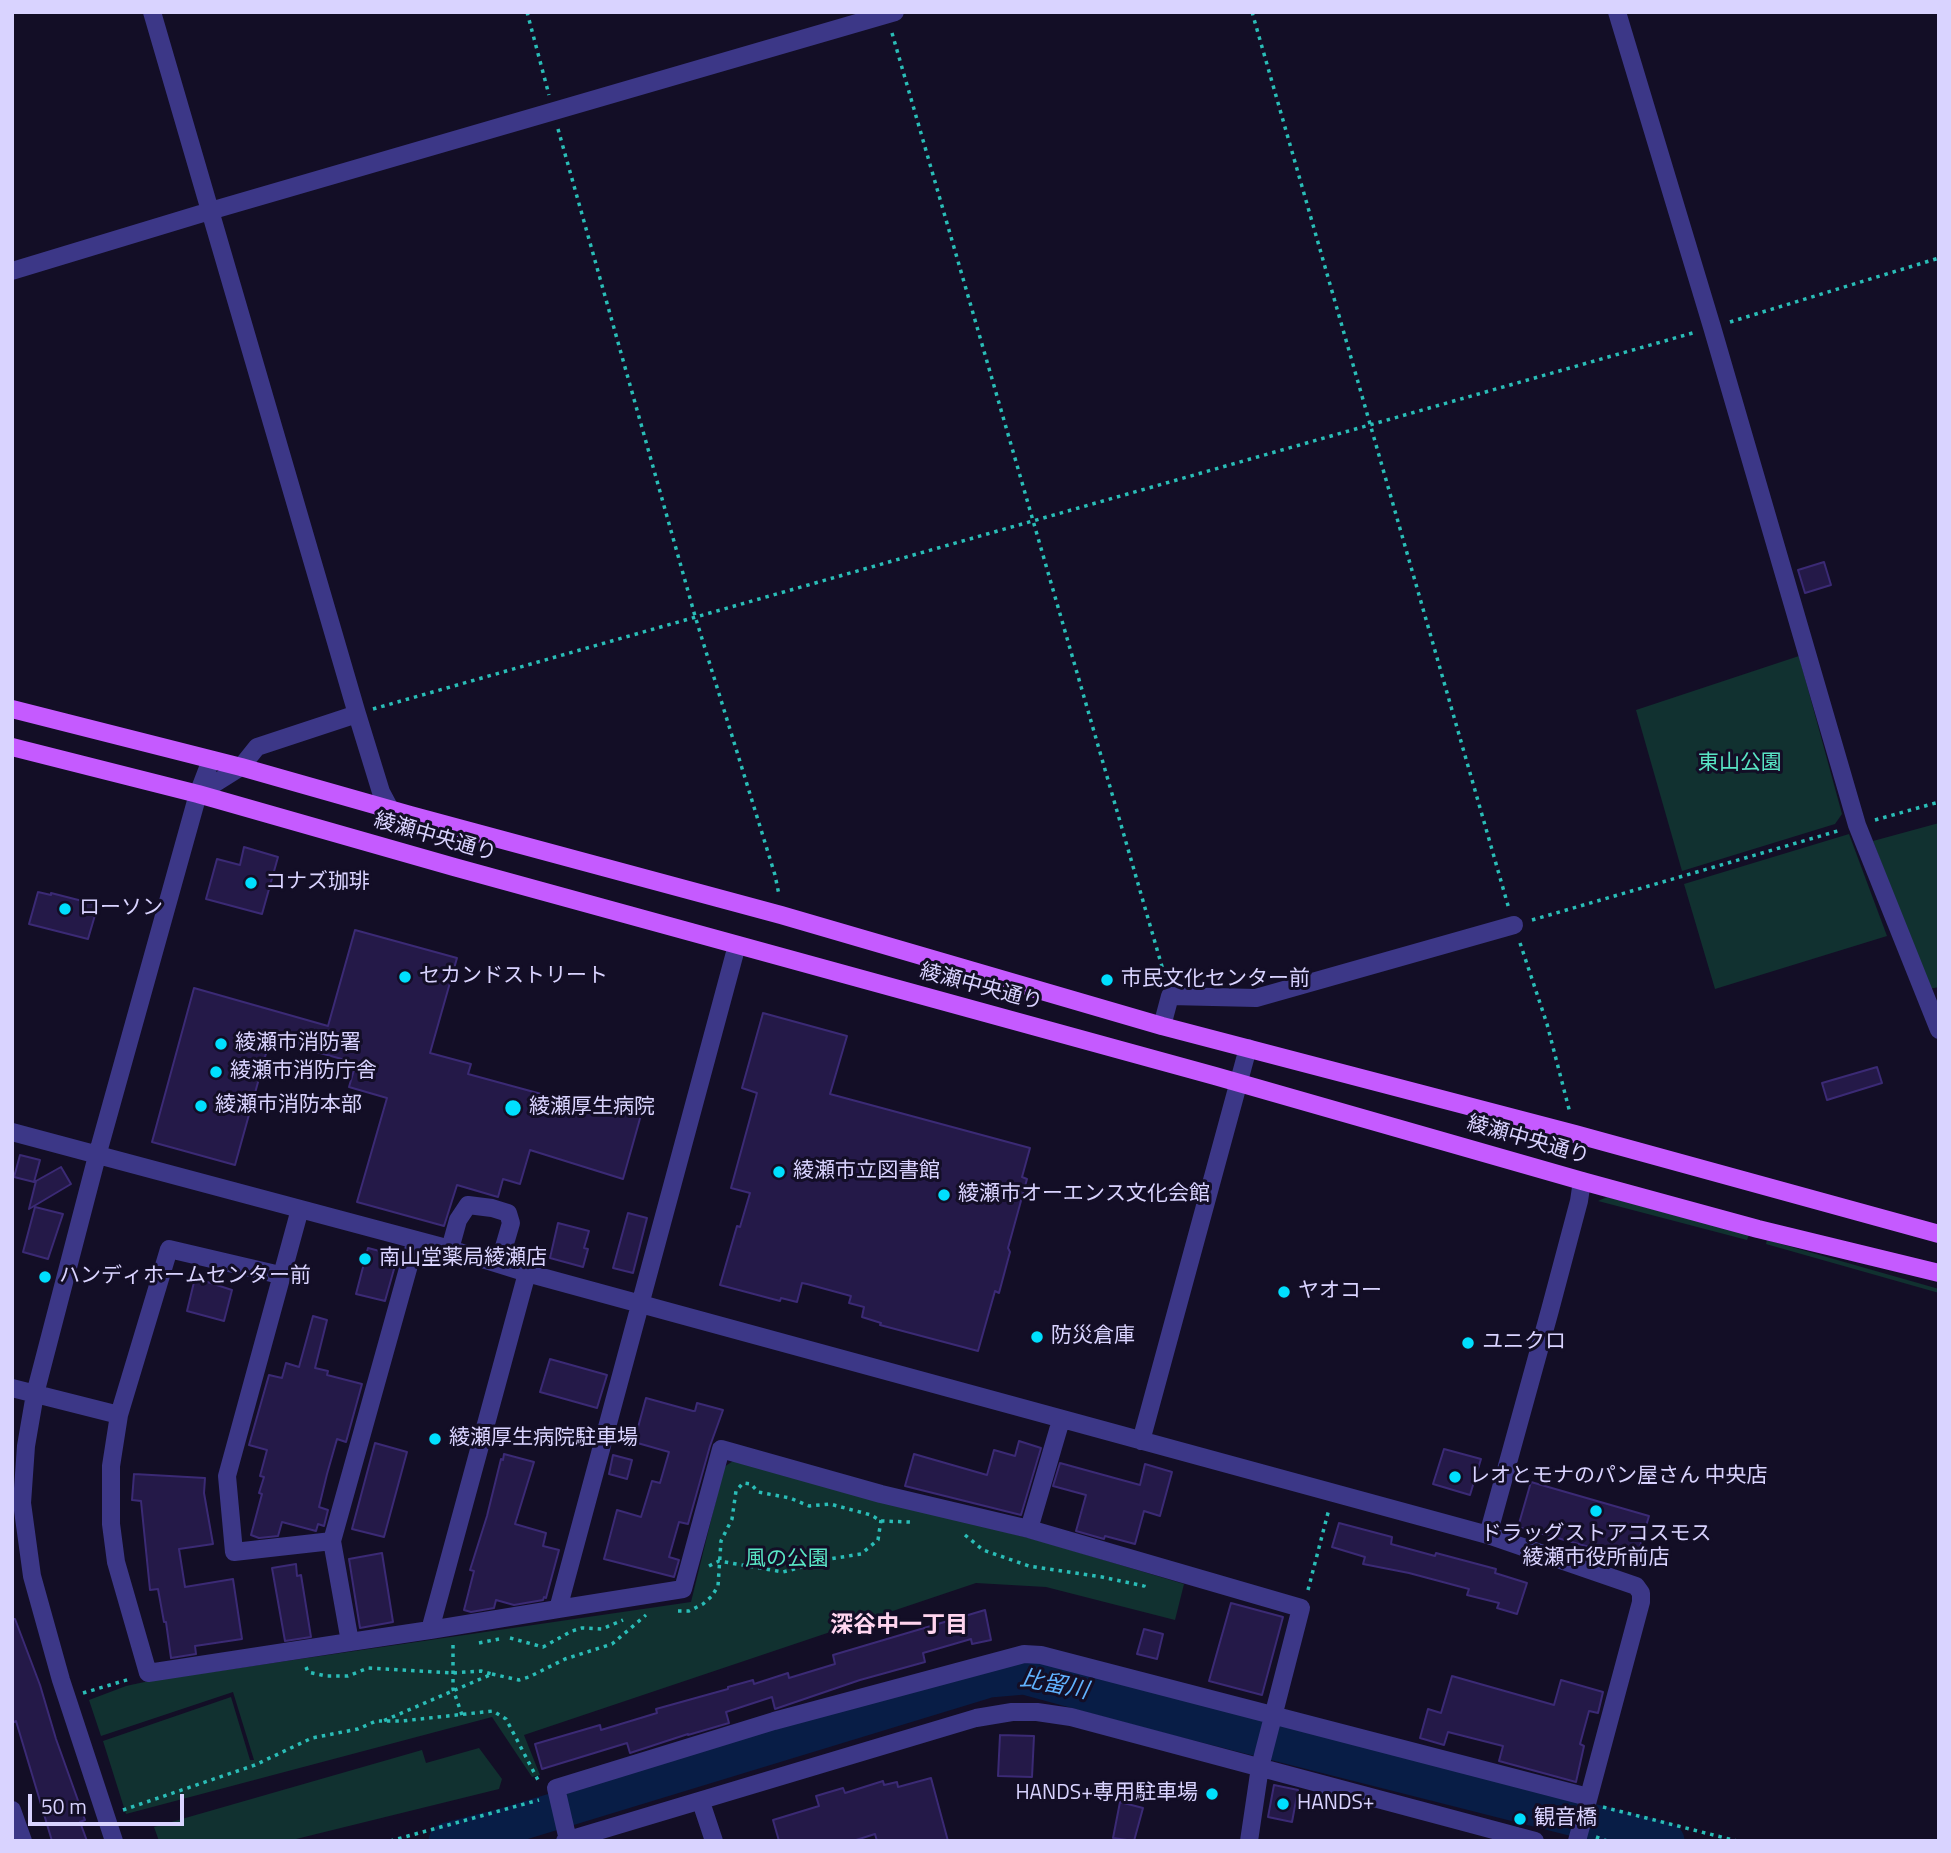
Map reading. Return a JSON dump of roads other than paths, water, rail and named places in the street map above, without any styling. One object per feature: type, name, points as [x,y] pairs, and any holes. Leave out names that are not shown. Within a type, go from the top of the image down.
[{"type":"main road","name":"綾瀬中央通り","points":[[12,709],[241,767],[781,915],[1163,1026],[1575,1134],[1939,1234]]},
{"type":"main road","name":"綾瀬中央通り","points":[[12,747],[198,794],[1582,1181],[1758,1229],[1939,1273]]},
{"type":"street","points":[[152,12],[357,714],[381,792],[390,809]]},
{"type":"street","points":[[1617,12],[1857,825],[1939,1030]]},
{"type":"street","points":[[12,271],[891,13]]},
{"type":"street","points":[[198,794],[241,767],[257,747],[357,714]]},
{"type":"street","points":[[114,1841],[61,1680],[32,1576],[22,1503],[26,1446],[35,1394],[97,1156],[198,794],[211,760]]},
{"type":"street","points":[[1163,1026],[1170,996],[1256,998],[1514,925]]},
{"type":"street","points":[[558,1609],[737,945]]},
{"type":"street","points":[[1140,1441],[1248,1048]]},
{"type":"street","points":[[12,1132],[450,1249],[527,1273],[1488,1535],[1636,1586],[1641,1592],[1641,1602],[1579,1835]]},
{"type":"street","points":[[1488,1535],[1557,1286],[1582,1181]]},
{"type":"street","points":[[450,1249],[458,1220],[468,1205],[492,1208],[508,1213],[511,1223],[499,1264]]},
{"type":"street","points":[[300,1209],[227,1476],[234,1552],[332,1541]]},
{"type":"street","points":[[350,1642],[332,1541],[416,1240]]},
{"type":"street","points":[[280,1275],[169,1249],[119,1415],[111,1466],[111,1524],[116,1562],[148,1673],[683,1589],[721,1449],[881,1494],[1029,1529],[1301,1608],[1263,1759],[1249,1841]]},
{"type":"street","points":[[430,1630],[527,1273]]},
{"type":"street","points":[[12,1388],[119,1415]]},
{"type":"street","points":[[1029,1529],[1061,1420]]},
{"type":"street","points":[[1535,1841],[1263,1759],[1037,1712],[1012,1712],[976,1718],[566,1840],[558,1794],[774,1721],[1024,1654],[1041,1655],[1272,1722],[1587,1803]]},
{"type":"street","points":[[701,1802],[714,1841]]},
{"type":"street","points":[[12,1810],[23,1841]]},
{"type":"waterway","name":"比留川","points":[[447,1841],[510,1825],[989,1679],[1024,1676],[1666,1841]]},
{"type":"place","name":"コナズ珈琲","points":[[251,883]]},
{"type":"place","name":"ローソン","points":[[65,909]]},
{"type":"place","name":"セカンドストリート","points":[[405,977]]},
{"type":"place","name":"市民文化センター前","points":[[1107,980]]},
{"type":"place","name":"綾瀬市消防署","points":[[221,1044]]},
{"type":"place","name":"綾瀬市消防庁舎","points":[[216,1072]]},
{"type":"place","name":"綾瀬市消防本部","points":[[201,1106]]},
{"type":"place","name":"綾瀬厚生病院","points":[[513,1108]]},
{"type":"place","name":"綾瀬市立図書館","points":[[779,1172]]},
{"type":"place","name":"綾瀬市オーエンス文化会館","points":[[944,1195]]},
{"type":"place","name":"南山堂薬局綾瀬店","points":[[365,1259]]},
{"type":"place","name":"ハンディホームセンター前","points":[[45,1277]]},
{"type":"place","name":"ヤオコー","points":[[1284,1292]]},
{"type":"place","name":"防災倉庫","points":[[1037,1337]]},
{"type":"place","name":"ユニクロ","points":[[1468,1343]]},
{"type":"place","name":"綾瀬厚生病院駐車場","points":[[435,1439]]},
{"type":"place","name":"レオとモナのパン屋さん 中央店","points":[[1455,1477]]},
{"type":"place","name":"ドラッグストアコスモス 綾瀬市役所前店","points":[[1596,1511]]},
{"type":"place","name":"HANDS+専用駐車場","points":[[1212,1794]]},
{"type":"place","name":"HANDS+","points":[[1283,1804]]},
{"type":"place","name":"観音橋","points":[[1520,1819]]},
{"type":"district","name":"深谷中一丁目","points":[[899,1626]]},
{"type":"park label","name":"東山公園","points":[[1740,764]]},
{"type":"park label","name":"風の公園","points":[[787,1560]]}]
